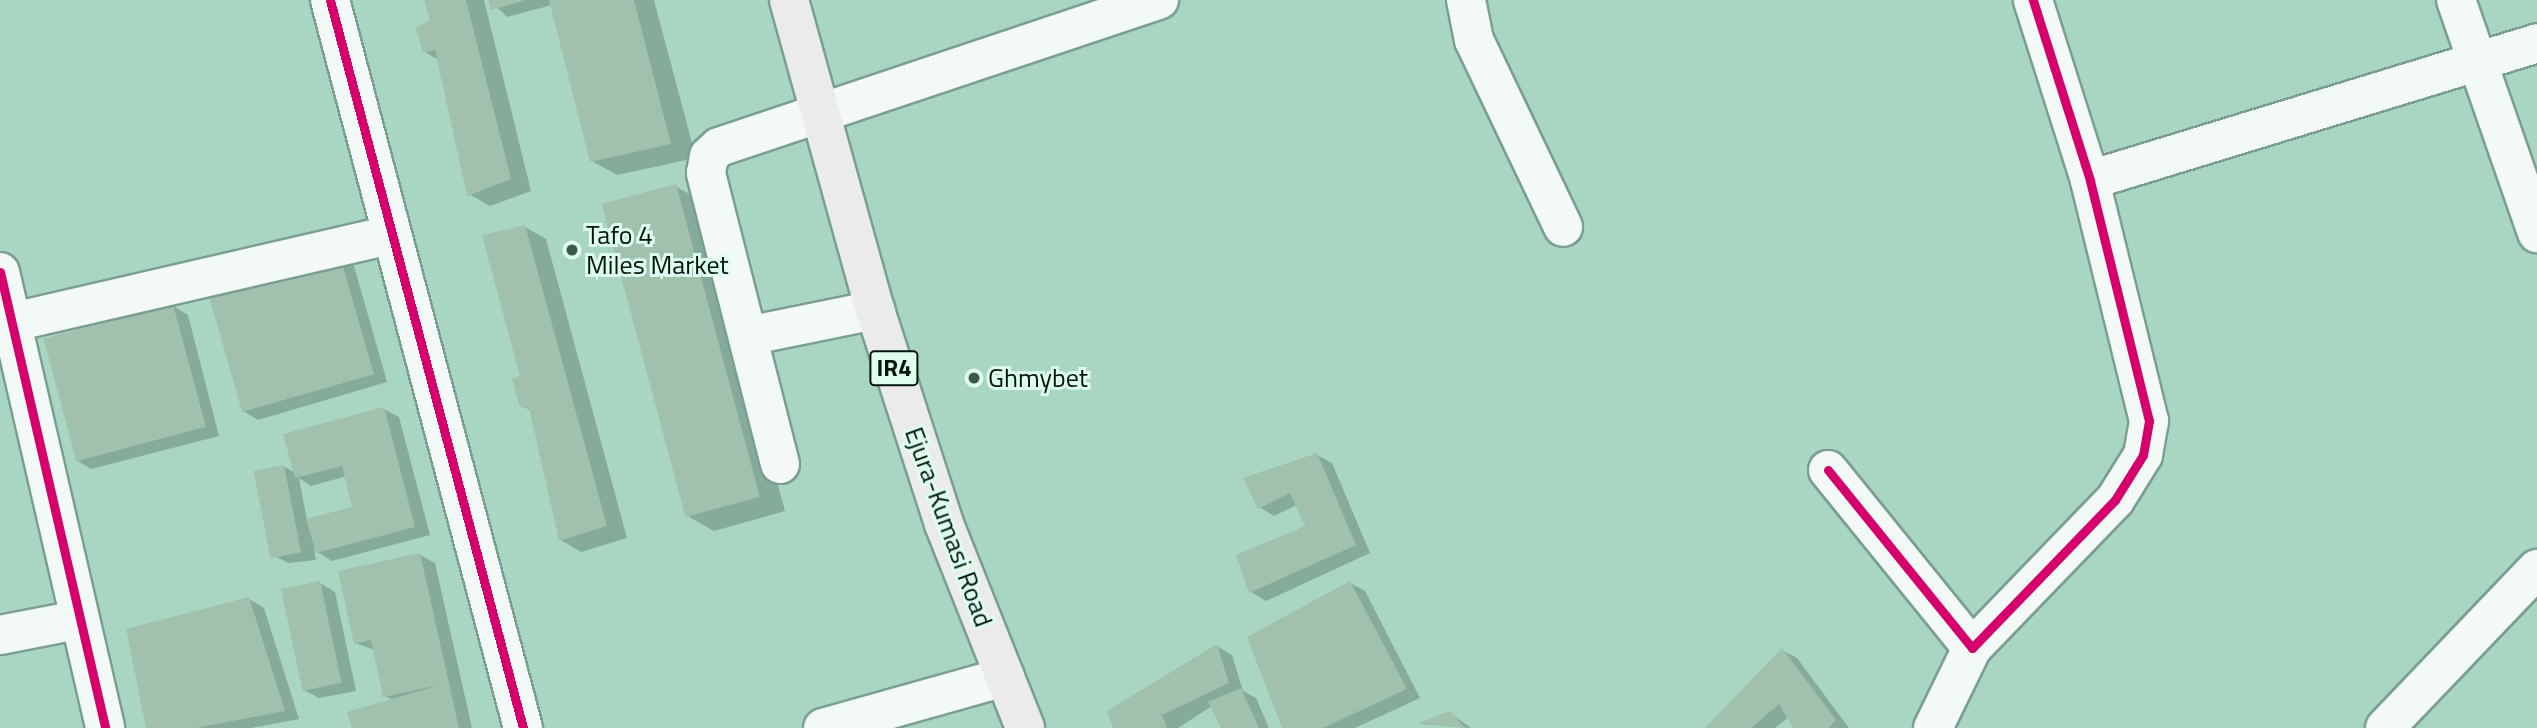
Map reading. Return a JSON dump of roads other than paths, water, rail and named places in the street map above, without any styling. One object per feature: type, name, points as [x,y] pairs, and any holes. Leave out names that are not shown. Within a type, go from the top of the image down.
[{"type":"main road","name":"Ejura-Kumasi Road","points":[[789,0],[875,310],[944,524],[1025,728]]},
{"type":"street","points":[[330,0],[389,235],[523,728]]},
{"type":"street","points":[[780,464],[752,335],[706,173],[709,156],[719,147],[820,117],[1159,0]]},
{"type":"street","points":[[1466,0],[1474,40],[1563,227]]},
{"type":"street","points":[[1933,728],[1972,649],[2115,500],[2150,440],[2090,180],[2033,0]]},
{"type":"street","points":[[2456,0],[2537,233]]},
{"type":"street","points":[[2090,180],[2537,43]]},
{"type":"street","points":[[7,323],[389,235]]},
{"type":"street","points":[[0,272],[7,323],[105,728]]},
{"type":"street","points":[[752,335],[875,310]]},
{"type":"street","points":[[1828,470],[1972,649]]},
{"type":"street","points":[[2385,728],[2537,569]]},
{"type":"street","points":[[0,635],[77,620]]},
{"type":"street","points":[[823,728],[1004,677]]},
{"type":"place","name":"Tafo 4 Miles Market","points":[[572,250]]},
{"type":"place","name":"Ghmybet","points":[[974,378]]}]
